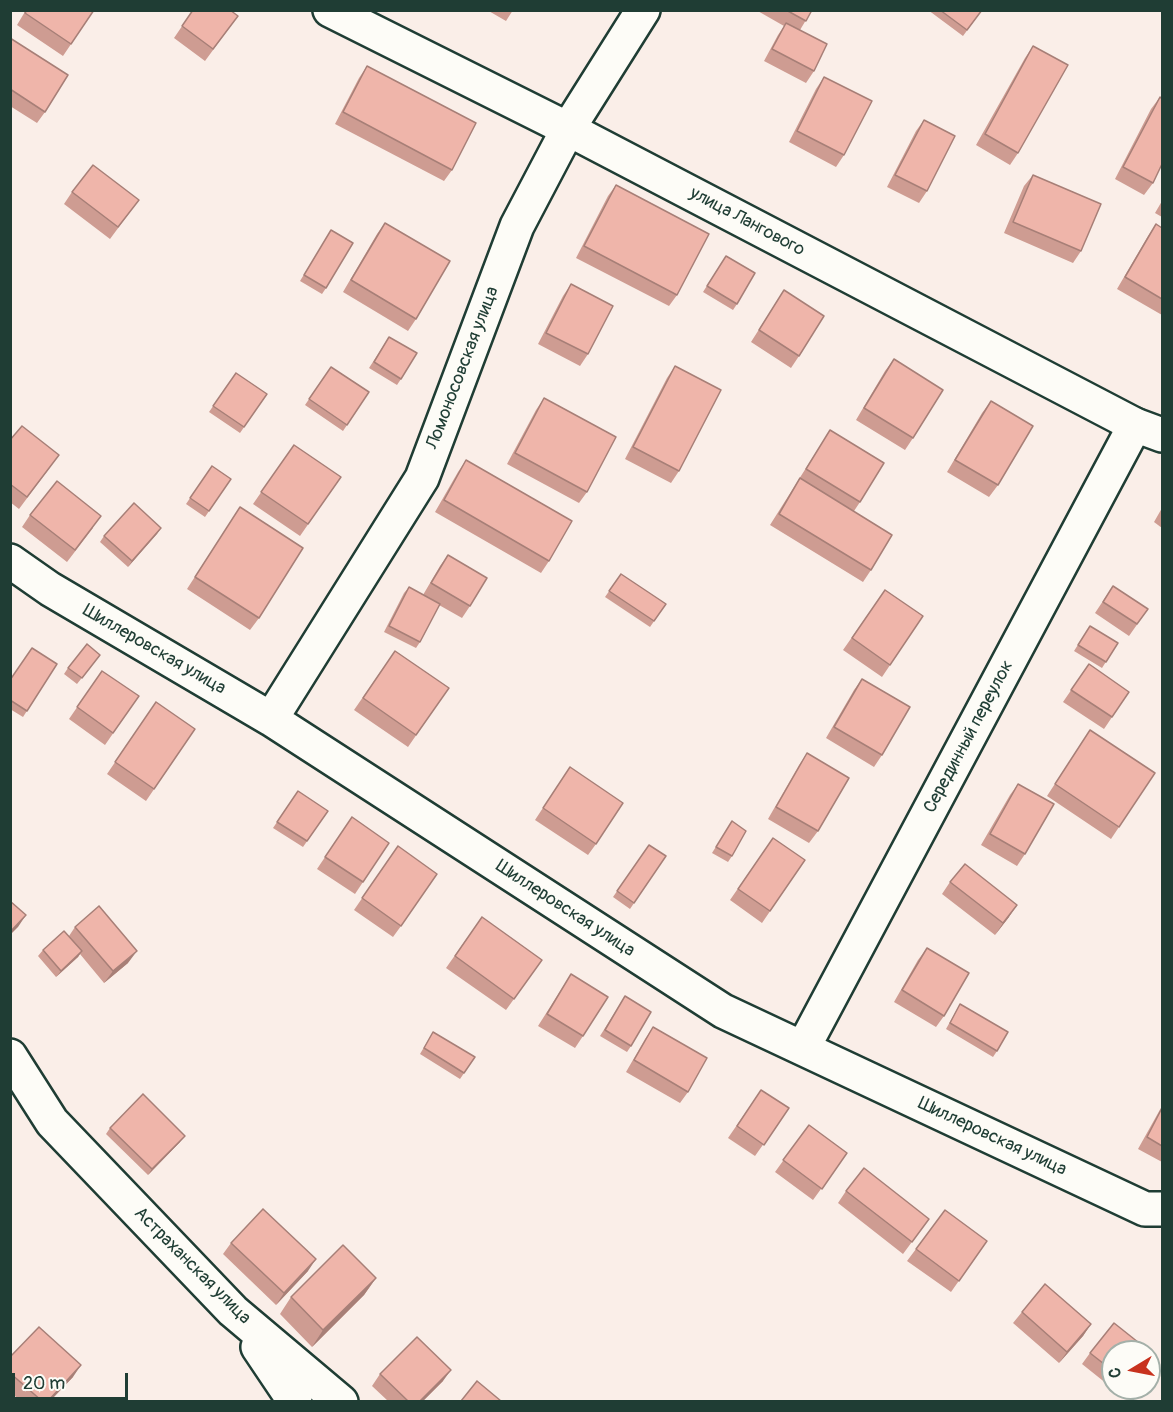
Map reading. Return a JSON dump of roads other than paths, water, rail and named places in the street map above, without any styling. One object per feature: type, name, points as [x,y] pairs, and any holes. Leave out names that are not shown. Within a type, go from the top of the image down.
[{"type":"street","name":"улица Лангового","points":[[330,10],[568,129],[1149,430]]},
{"type":"street","name":"Ломоносовская улица","points":[[271,719],[422,478],[517,226],[568,129],[643,10]]},
{"type":"street","name":"Серединный переулок","points":[[803,1048],[1149,430]]},
{"type":"street","name":"Шиллеровская улица","points":[[10,561],[50,589],[271,719],[723,1011],[1154,1209]]},
{"type":"street","name":"Астраханская улица","points":[[10,1056],[52,1122],[233,1311],[341,1401]]},
{"type":"street","points":[[233,1311],[295,1401]]}]
